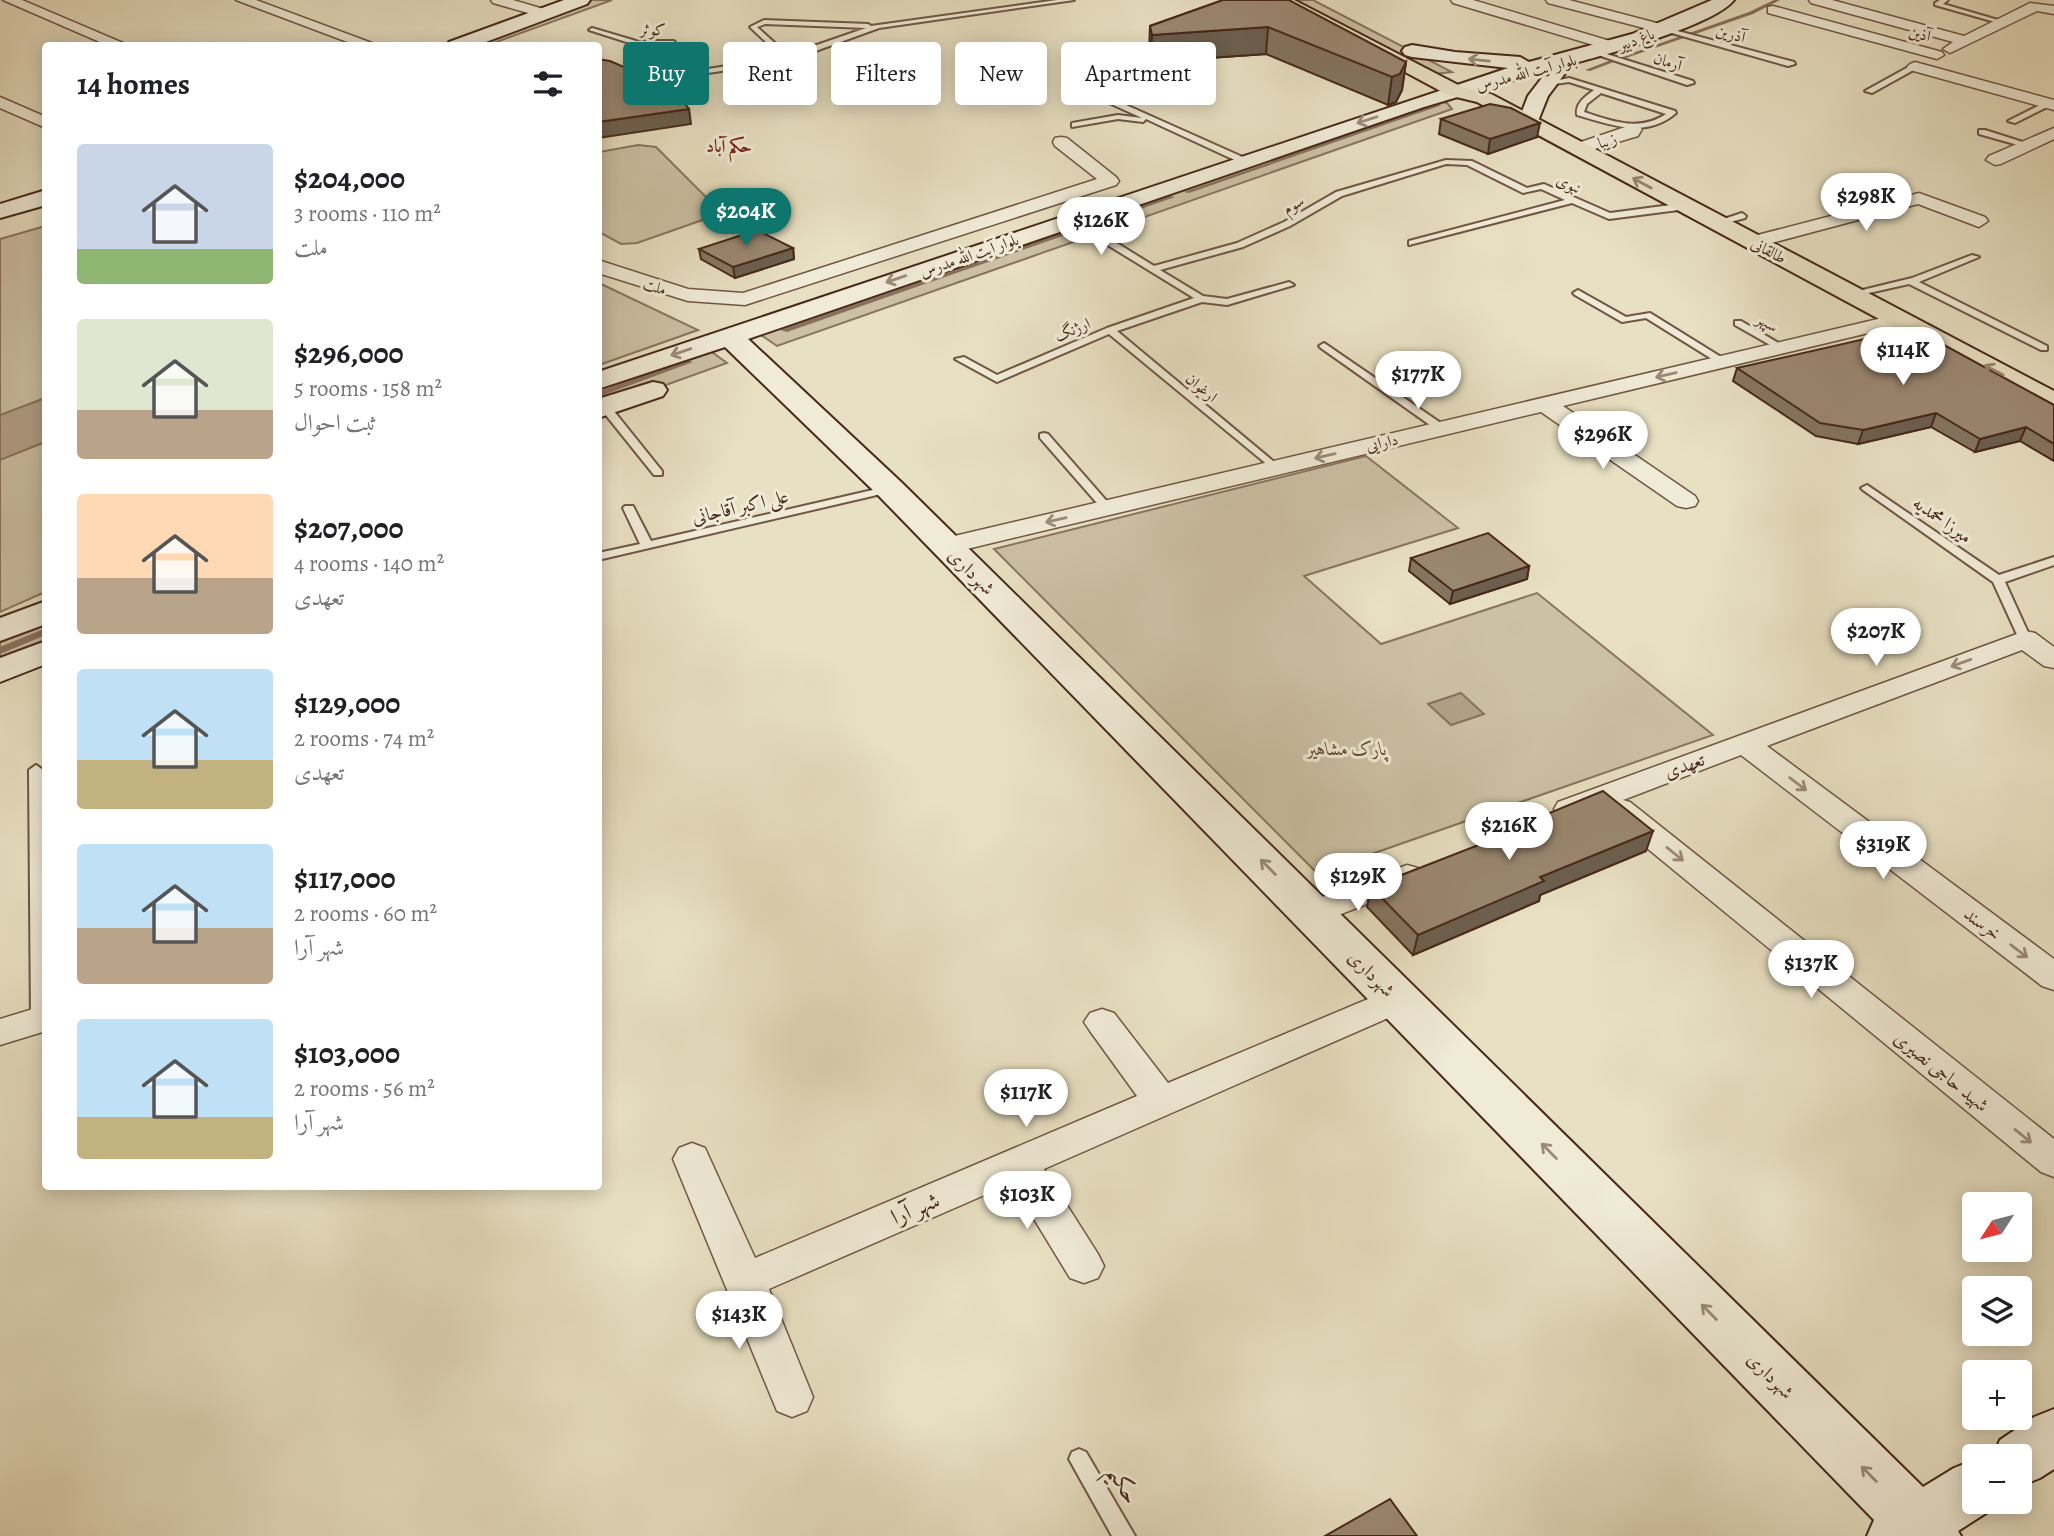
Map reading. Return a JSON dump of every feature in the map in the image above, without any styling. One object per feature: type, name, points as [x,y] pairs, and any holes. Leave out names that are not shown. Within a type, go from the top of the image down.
[{"type":"main road","points":[[466,42],[580,0]]},
{"type":"main road","points":[[1280,0],[1369,46],[1405,56],[1478,60],[1556,74],[1538,96],[1529,122]]},
{"type":"main road","points":[[1313,0],[1392,41],[1405,56],[1416,82],[1417,103]]},
{"type":"main road","name":"باغ دبیر","points":[[1598,52],[1663,29],[1725,0]]},
{"type":"main road","points":[[499,42],[601,4]]},
{"type":"main road","points":[[1369,46],[1388,48],[1392,47],[1392,41]]},
{"type":"main road","name":"بلوار آیت الله مدرس","points":[[602,380],[745,350],[1244,161],[1417,103],[1556,74],[1598,52]]},
{"type":"main road","name":"طالقانی","points":[[1405,56],[2054,402]]},
{"type":"main road","name":"بلوار آیت الله مدرس","points":[[879,310],[1096,234],[1472,91]]},
{"type":"main road","points":[[0,211],[42,198]]},
{"type":"main road","points":[[0,225],[42,213]]},
{"type":"main road","name":"شهرداری","points":[[745,350],[890,489],[1399,999],[1915,1531]]},
{"type":"main road","points":[[602,408],[673,383]]},
{"type":"main road","points":[[0,631],[42,613]]},
{"type":"main road","points":[[0,671],[42,653]]},
{"type":"main road","points":[[2032,1451],[2054,1436]]},
{"type":"main road","points":[[1915,1531],[1962,1497]]},
{"type":"street","points":[[10,0],[112,42]]},
{"type":"street","points":[[243,0],[362,42]]},
{"type":"street","points":[[498,0],[542,13]]},
{"type":"street","points":[[1458,0],[1598,52]]},
{"type":"street","points":[[1553,0],[1663,29]]},
{"type":"street","name":"آذین","points":[[1791,0],[1773,10],[1937,55]]},
{"type":"street","points":[[1816,0],[1966,41]]},
{"type":"street","points":[[1915,67],[2035,6],[2054,10]]},
{"type":"street","points":[[1915,67],[2052,105]]},
{"type":"street","points":[[0,102],[42,121]]},
{"type":"street","name":"زیبا","points":[[1578,149],[1632,132],[1634,129]]},
{"type":"street","points":[[1995,160],[2054,133]]},
{"type":"street","name":"ملت","points":[[602,267],[676,292],[712,299],[745,299],[1110,181],[1061,142]]},
{"type":"street","points":[[1753,242],[1919,198],[1979,221]]},
{"type":"street","name":"دارایی","points":[[946,546],[1899,320]]},
{"type":"street","points":[[1545,404],[1686,501]]},
{"type":"street","points":[[2025,639],[2054,660]]},
{"type":"street","name":"تعهدی","points":[[1542,820],[1602,795],[2025,639]]},
{"type":"street","name":"خرسند","points":[[1744,743],[2054,977]]},
{"type":"street","name":"شهید حاجی نصیری","points":[[1602,795],[2054,1161]]},
{"type":"street","points":[[1312,913],[1434,865]]},
{"type":"street","name":"شهر آرا","points":[[745,1281],[1399,999]]},
{"type":"street","points":[[0,1032],[42,1019]]},
{"type":"street","points":[[1102,1022],[1162,1102]]},
{"type":"street","points":[[692,1160],[792,1398]]},
{"type":"street","points":[[1020,1164],[1084,1266]]},
{"type":"lane","name":"کوثر","points":[[817,48],[878,26],[1071,0]]},
{"type":"lane","points":[[1945,0],[1937,4],[2002,22]]},
{"type":"lane","points":[[769,42],[753,27],[764,23],[878,26]]},
{"type":"lane","name":"آذرین","points":[[1663,29],[1791,64]]},
{"type":"lane","name":"کوثر","points":[[592,30],[636,43],[672,42],[694,70],[723,69]]},
{"type":"lane","name":"آرمان","points":[[1598,52],[1690,83]]},
{"type":"lane","points":[[1868,91],[1915,67]]},
{"type":"lane","points":[[1556,74],[1672,113],[1664,120],[1634,129],[1580,113],[1580,107],[1587,98],[1600,90]]},
{"type":"lane","points":[[1121,105],[1244,161]]},
{"type":"lane","points":[[2012,121],[2052,105]]},
{"type":"lane","points":[[1075,125],[1118,117],[1158,122]]},
{"type":"lane","points":[[1982,132],[2028,145]]},
{"type":"lane","name":"نبوی","points":[[1446,162],[1469,163],[1526,191],[1541,186],[1609,216],[1686,206]]},
{"type":"lane","name":"سوم","points":[[1153,269],[1240,245],[1287,224],[1339,194],[1446,162]]},
{"type":"lane","points":[[1412,243],[1573,200]]},
{"type":"lane","points":[[1716,223],[1742,216]]},
{"type":"lane","points":[[1096,234],[1201,299],[1227,302],[1289,285]]},
{"type":"lane","points":[[1851,294],[1910,281],[1975,257]]},
{"type":"lane","points":[[1910,281],[2044,348]]},
{"type":"lane","points":[[1578,293],[1625,320],[1647,315],[1724,362]]},
{"type":"lane","name":"ارژنگ","points":[[960,359],[997,379],[1110,330],[1201,299]]},
{"type":"lane","name":"سپهر","points":[[1738,323],[1782,348]]},
{"type":"lane","name":"ارغوان","points":[[1110,330],[1275,468]]},
{"type":"lane","points":[[1324,346],[1441,428]]},
{"type":"lane","points":[[602,408],[659,472]]},
{"type":"lane","points":[[1044,436],[1107,508]]},
{"type":"lane","name":"میرزا محمدیه","points":[[1867,488],[1998,580]]},
{"type":"lane","name":"علی اکبر آقاجانی","points":[[602,556],[890,489]]},
{"type":"lane","points":[[628,508],[647,546]]},
{"type":"lane","points":[[2025,639],[1998,580],[2054,561]]},
{"type":"lane","points":[[36,770],[42,1019]]},
{"type":"lane","name":"حکیم","points":[[1079,1459],[1124,1536]]},
{"type":"green space","points":[[581,0],[612,0],[496,42],[467,42]]},
{"type":"green space","points":[[1280,0],[1313,0],[1452,72],[1425,75]]},
{"type":"green space","points":[[1437,101],[1447,103],[1452,109],[777,346],[751,328]]},
{"type":"green space","points":[[638,145],[656,147],[720,211],[711,217],[637,243],[621,244],[602,234],[602,151]]},
{"type":"green space","points":[[42,227],[42,593],[0,612],[0,239]]},
{"type":"green space","points":[[602,284],[698,330],[602,364]]},
{"type":"green space","points":[[702,345],[727,363],[602,408],[602,380]]},
{"type":"green space","name":"پارک مشاهیر","points":[[1366,456],[1458,528],[1304,576],[1381,644],[1537,593],[1713,735],[1317,873],[994,549]]},
{"type":"green space","points":[[42,612],[42,652],[0,671],[0,631]]},
{"type":"shaded area","points":[[42,399],[42,443],[0,460],[0,415]]},
{"type":"shaded area","points":[[1461,693],[1484,714],[1451,725],[1428,704]]},
{"type":"building","points":[[1223,0],[1289,0],[1406,62],[1400,74],[1392,77],[1268,27],[1152,35],[1150,26]]},
{"type":"building","points":[[602,60],[623,67],[623,105],[686,105],[689,109],[602,121]]},
{"type":"building","points":[[1490,104],[1511,108],[1540,123],[1490,139],[1441,119]]},
{"type":"building","points":[[757,230],[793,248],[733,267],[699,249]]},
{"type":"building","points":[[1913,328],[2054,405],[2054,444],[2026,427],[1980,439],[1936,413],[1863,430],[1820,423],[1737,368]]},
{"type":"building","points":[[1488,533],[1529,566],[1453,591],[1411,558]]},
{"type":"building","points":[[1603,791],[1653,831],[1540,877],[1544,881],[1418,935],[1371,887],[1499,837],[1496,835]]},
{"type":"building","points":[[1390,1499],[1417,1536],[1325,1536]]},
{"type":"waterway","points":[[1692,34],[1751,13],[1778,0]]},
{"type":"waterway","points":[[1624,57],[1688,35]]},
{"type":"waterway","points":[[1588,70],[1616,60]]},
{"type":"waterway","points":[[1187,192],[1439,105]]},
{"type":"waterway","points":[[784,330],[1172,197]]},
{"type":"waterway","points":[[602,394],[689,362]]},
{"type":"waterway","points":[[0,651],[42,633]]},
{"type":"district","name":"حکم آباد","points":[[729,146]]}]
